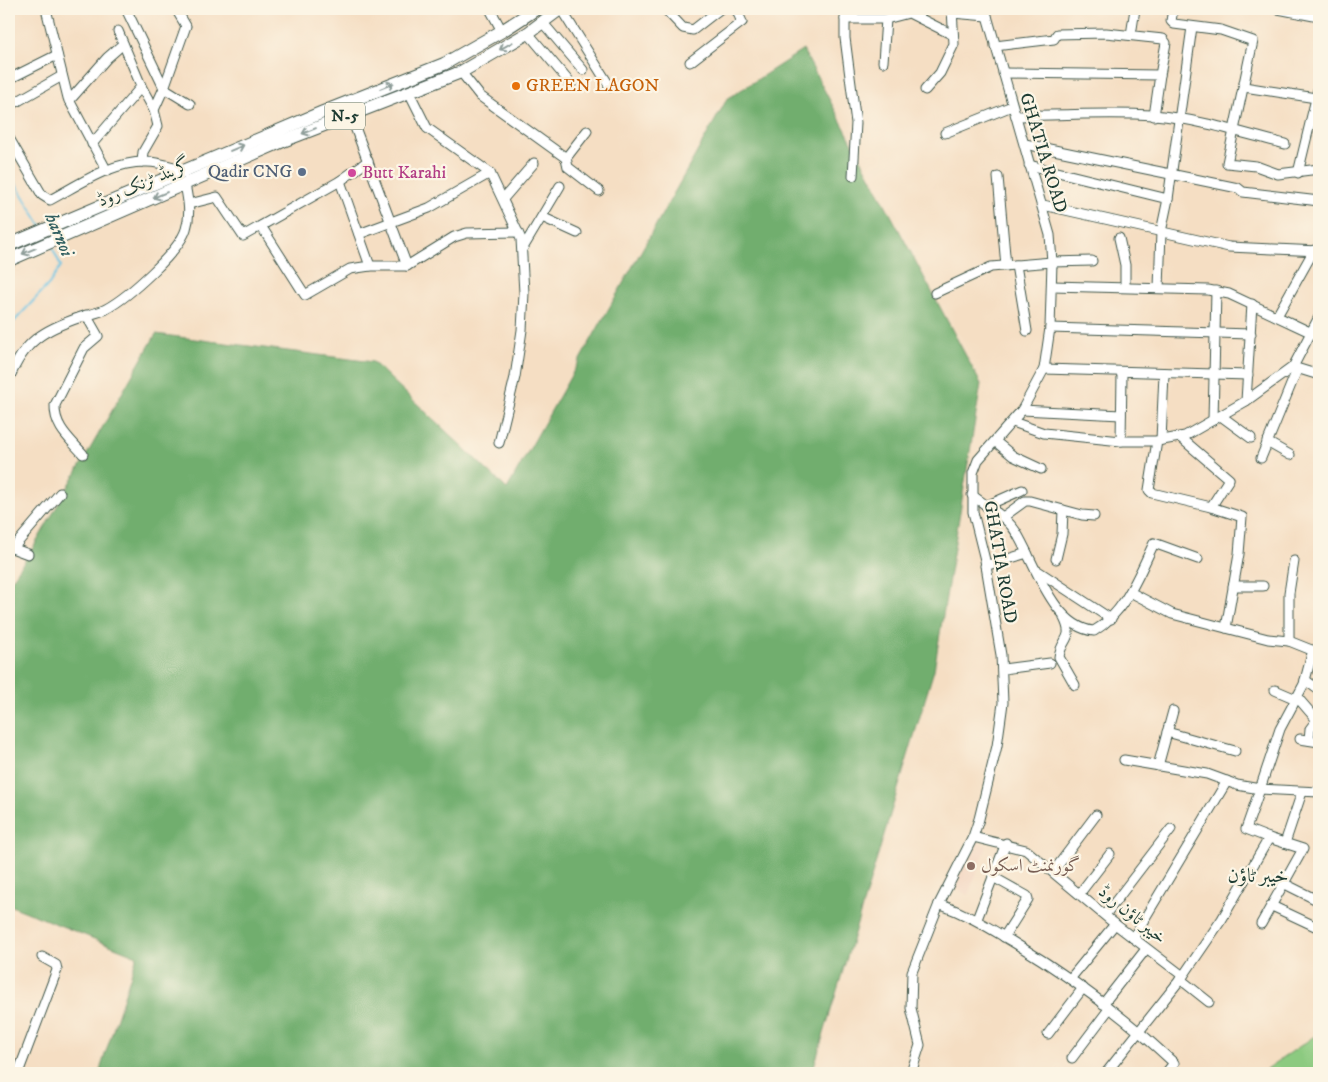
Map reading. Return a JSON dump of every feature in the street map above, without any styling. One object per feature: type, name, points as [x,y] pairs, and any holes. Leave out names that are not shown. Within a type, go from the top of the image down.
[{"type":"highway","name":"گرینڈ ٹرنک روڈ","points":[[9,245],[185,170],[444,64],[536,9]]},
{"type":"highway","points":[[540,9],[546,21]]},
{"type":"highway","name":"گرینڈ ٹرنک روڈ","points":[[9,260],[350,114],[461,72],[528,33],[561,9]]},
{"type":"street","points":[[46,9],[69,101],[107,171]]},
{"type":"street","points":[[126,9],[164,88],[190,104]]},
{"type":"street","points":[[154,110],[164,88],[186,26],[176,9]]},
{"type":"street","points":[[490,9],[502,31]]},
{"type":"street","points":[[561,9],[610,87]]},
{"type":"street","points":[[665,9],[683,28],[693,30],[720,9]]},
{"type":"street","points":[[690,62],[742,22],[736,9]]},
{"type":"street","points":[[847,9],[845,38],[856,123],[853,176]]},
{"type":"street","points":[[1131,34],[1135,9]]},
{"type":"street","points":[[1173,9],[1171,21],[1192,27],[1221,30],[1253,41],[1228,163],[1256,166],[1278,174],[1319,169]]},
{"type":"street","points":[[1278,9],[1319,17]]},
{"type":"street","points":[[925,90],[940,73],[954,44],[952,11],[986,12]]},
{"type":"street","points":[[845,19],[886,19],[908,12],[953,35]]},
{"type":"street","name":"GHATIA ROAD","points":[[910,1073],[920,1045],[911,1008],[912,972],[939,904],[973,837],[997,746],[1003,703],[1002,669],[986,566],[973,512],[973,473],[978,460],[996,442],[1022,410],[1044,369],[1050,328],[1052,262],[1050,235],[1043,205],[1029,165],[1025,144],[994,46],[986,12]]},
{"type":"street","points":[[883,62],[886,19]]},
{"type":"street","points":[[546,21],[583,70]]},
{"type":"street","points":[[1159,288],[1161,232],[1172,175],[1178,119],[1192,27]]},
{"type":"street","points":[[118,31],[141,87],[154,110],[158,126],[143,152],[142,162]]},
{"type":"street","points":[[528,33],[571,84]]},
{"type":"street","points":[[994,46],[1054,39],[1057,34],[1131,34],[1166,40],[1154,116]]},
{"type":"street","points":[[69,101],[107,58],[123,44]]},
{"type":"street","points":[[9,78],[57,55]]},
{"type":"street","points":[[461,72],[480,96],[566,158],[568,167],[599,191]]},
{"type":"street","points":[[1003,74],[1160,75]]},
{"type":"street","points":[[12,105],[62,76]]},
{"type":"street","points":[[1298,173],[1319,86]]},
{"type":"street","points":[[92,144],[141,87]]},
{"type":"street","points":[[1244,87],[1316,98]]},
{"type":"street","points":[[409,92],[427,128],[490,173],[518,232],[523,248],[524,293],[518,359],[499,443]]},
{"type":"street","points":[[945,133],[1012,106]]},
{"type":"street","points":[[350,114],[406,266]]},
{"type":"street","points":[[1016,116],[1086,114],[1154,116],[1178,119],[1285,144]]},
{"type":"street","points":[[566,158],[587,131]]},
{"type":"street","points":[[9,138],[46,198],[50,200],[107,171],[124,165],[142,162],[185,170]]},
{"type":"street","points":[[1025,144],[1238,188],[1242,192],[1319,201]]},
{"type":"street","points":[[189,204],[217,197],[243,236],[340,180],[368,161]]},
{"type":"street","points":[[503,199],[534,163]]},
{"type":"street","points":[[1029,165],[1168,199]]},
{"type":"street","points":[[359,234],[429,208],[490,173]]},
{"type":"street","points":[[998,177],[1006,266]]},
{"type":"street","points":[[340,180],[370,266]]},
{"type":"street","points":[[9,379],[24,348],[32,341],[65,323],[105,310],[141,282],[178,246],[186,231],[189,204],[185,184]]},
{"type":"street","points":[[523,248],[560,186]]},
{"type":"street","points":[[1043,205],[1229,247],[1317,251],[1277,316]]},
{"type":"street","points":[[542,217],[577,233]]},
{"type":"street","points":[[261,226],[305,294],[350,269],[370,266],[406,266],[454,237],[482,232],[518,232]]},
{"type":"street","points":[[1119,238],[1125,265],[1125,287]]},
{"type":"street","points":[[935,293],[992,267],[1092,261]]},
{"type":"street","points":[[1016,265],[1028,331]]},
{"type":"street","points":[[1052,286],[1216,291],[1229,294],[1315,331]]},
{"type":"street","points":[[1216,291],[1213,375],[1217,418]]},
{"type":"street","points":[[1246,401],[1252,304]]},
{"type":"street","points":[[83,454],[59,427],[55,405],[84,348],[98,336],[86,315]]},
{"type":"street","points":[[1261,458],[1295,368],[1315,331],[1319,317]]},
{"type":"street","points":[[1050,328],[1251,334]]},
{"type":"street","points":[[1295,368],[1319,375]]},
{"type":"street","points":[[1013,422],[1044,433],[1121,441],[1159,441],[1180,437],[1246,401],[1295,368]]},
{"type":"street","points":[[1044,369],[1122,373],[1248,375]]},
{"type":"street","points":[[1121,441],[1122,373]]},
{"type":"street","points":[[1164,374],[1159,441],[1149,490],[1152,493],[1211,507],[1242,517],[1226,628]]},
{"type":"street","points":[[1022,410],[1120,415]]},
{"type":"street","points":[[1217,418],[1251,438]]},
{"type":"street","points":[[1180,437],[1228,479],[1211,507]]},
{"type":"street","points":[[996,442],[1013,456],[1041,469]]},
{"type":"street","points":[[1268,442],[1290,455]]},
{"type":"street","points":[[986,506],[1022,490]]},
{"type":"street","points":[[28,554],[11,548],[60,493]]},
{"type":"street","points":[[972,495],[1003,517],[1015,531],[1034,568],[1064,617],[1069,628],[1069,639],[1059,657],[1075,685]]},
{"type":"street","points":[[1003,517],[1025,501],[1094,516]]},
{"type":"street","points":[[1056,559],[1062,534],[1064,510]]},
{"type":"street","points":[[1064,617],[1086,630],[1094,631],[1111,618],[1130,592],[1154,544],[1198,559]]},
{"type":"street","points":[[986,566],[1027,553]]},
{"type":"street","points":[[1289,641],[1289,593],[1294,561]]},
{"type":"street","points":[[1034,568],[1111,618]]},
{"type":"street","points":[[1233,586],[1263,586]]},
{"type":"street","points":[[1130,592],[1172,614],[1289,641],[1316,652],[1306,680],[1280,729],[1246,829],[1302,849],[1285,884],[1261,924]]},
{"type":"street","points":[[1002,669],[1050,663]]},
{"type":"street","points":[[1306,680],[1319,690]]},
{"type":"street","points":[[1275,690],[1297,698],[1317,718],[1304,739],[1319,742]]},
{"type":"street","points":[[1158,766],[1173,711]]},
{"type":"street","points":[[1167,732],[1235,751]]},
{"type":"street","points":[[1124,760],[1207,774],[1260,790],[1319,792]]},
{"type":"street","points":[[1133,938],[1227,781]]},
{"type":"street","points":[[1285,843],[1302,792]]},
{"type":"street","points":[[1053,872],[1096,816]]},
{"type":"street","points":[[1105,915],[1171,829]]},
{"type":"street","name":"خیبر ٹاؤن روڈ","points":[[973,837],[1026,850],[1209,1002]]},
{"type":"street","points":[[1106,1073],[1181,978],[1222,919],[1269,838]]},
{"type":"street","points":[[977,919],[1006,844]]},
{"type":"street","points":[[1080,893],[1110,854]]},
{"type":"street","points":[[993,877],[1028,899],[1004,938]]},
{"type":"street","points":[[1285,884],[1319,901]]},
{"type":"street","points":[[939,904],[977,919],[1004,938],[1070,978],[1140,1031],[1174,1063],[1166,1073]]},
{"type":"street","points":[[1272,906],[1319,928]]},
{"type":"street","points":[[1070,978],[1115,924]]},
{"type":"street","points":[[1072,1058],[1146,948]]},
{"type":"street","points":[[18,1073],[57,970],[56,965],[42,957]]},
{"type":"street","points":[[1048,1034],[1083,988]]},
{"type":"shaded area","name":"گورنمنٹ اسکول","points":[[975,841],[987,846],[968,895],[951,886]]},
{"type":"green space","points":[[803,50],[981,384],[934,670],[812,1073],[99,1073],[137,956],[9,905],[9,584],[33,548],[156,334],[373,362],[507,489],[727,99]]},
{"type":"green space","points":[[1319,1033],[1319,1073],[1261,1073]]},
{"type":"waterway","name":"harnoi","points":[[9,173],[42,227]]},
{"type":"waterway","name":"harnoi","points":[[9,327],[49,284],[61,266],[52,247]]},
{"type":"place","name":"GREEN LAGON","points":[[516,86]]},
{"type":"place","name":"Qadir CNG","points":[[302,172]]},
{"type":"place","name":"Butt Karahi","points":[[352,173]]},
{"type":"place","name":"گورنمنٹ اسکول","points":[[971,866]]},
{"type":"district","name":"خیبر ٹاؤن","points":[[1258,876]]}]
